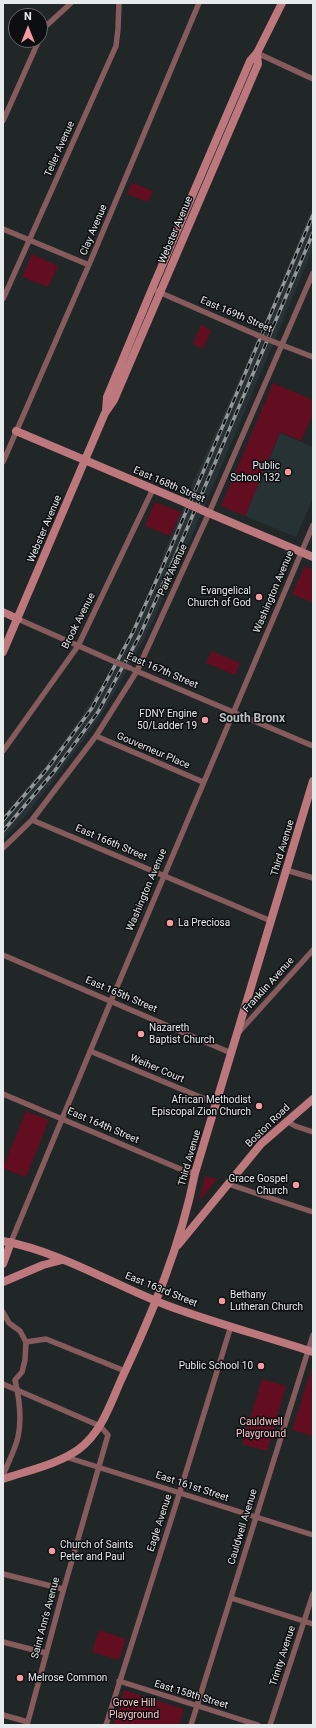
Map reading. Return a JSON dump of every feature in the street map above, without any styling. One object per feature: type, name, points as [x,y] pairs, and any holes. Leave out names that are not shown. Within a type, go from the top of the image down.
[{"type":"main road","name":"Webster Avenue","points":[[105,413],[107,397],[250,61],[257,53],[282,3]]},
{"type":"main road","name":"Webster Avenue","points":[[3,652],[105,413],[114,400],[258,64],[257,53]]},
{"type":"main road","name":"East 168th Street","points":[[16,431],[313,557]]},
{"type":"main road","name":"East 167th Street","points":[[3,612],[18,618]]},
{"type":"main road","name":"Third Avenue","points":[[3,1479],[66,1458],[80,1449],[100,1426],[125,1371],[156,1301],[174,1249],[313,781]]},
{"type":"main road","name":"Boston Road","points":[[174,1249],[261,1144],[313,1099]]},
{"type":"main road","name":"Boston Road","points":[[185,1214],[196,1215],[209,1207]]},
{"type":"main road","name":"East 163rd Street","points":[[7,1241],[63,1260],[156,1301],[310,1351]]},
{"type":"main road","name":"Washington Avenue","points":[[3,1264],[7,1241]]},
{"type":"main road","points":[[3,1282],[43,1265],[63,1260]]},
{"type":"street","points":[[48,24],[71,3]]},
{"type":"street","name":"Teller Avenue","points":[[3,299],[116,46],[119,3]]},
{"type":"street","name":"Clay Avenue","points":[[3,462],[89,265],[199,3]]},
{"type":"street","points":[[3,121],[36,48]]},
{"type":"street","points":[[257,53],[313,79]]},
{"type":"street","points":[[3,229],[89,265]]},
{"type":"street","name":"Park Avenue","points":[[3,848],[32,820],[96,736],[137,671],[313,273]]},
{"type":"street","name":"East 169th Street","points":[[152,289],[257,335],[313,357]]},
{"type":"street","name":"Brook Avenue","points":[[3,751],[78,646],[153,489]]},
{"type":"street","name":"Washington Avenue","points":[[7,1241],[63,1118],[203,782],[313,525]]},
{"type":"street","name":"East 167th Street","points":[[18,618],[78,646],[313,746]]},
{"type":"street","name":"Gouverneur Place","points":[[96,736],[203,782]]},
{"type":"street","name":"East 166th Street","points":[[32,820],[271,921]]},
{"type":"street","points":[[286,870],[313,878]]},
{"type":"street","name":"Franklin Avenue","points":[[239,1032],[313,950]]},
{"type":"street","name":"East 165th Street","points":[[3,955],[232,1053]]},
{"type":"street","name":"Weiher Court","points":[[90,1051],[216,1104]]},
{"type":"street","name":"East 164th Street","points":[[3,1094],[63,1118],[185,1171],[196,1173]]},
{"type":"street","points":[[287,1121],[295,1126],[313,1132]]},
{"type":"street","points":[[228,1184],[313,1212]]},
{"type":"street","points":[[3,1312],[10,1323],[20,1330],[26,1342],[25,1360],[22,1372],[15,1380],[20,1423],[18,1436],[3,1475]]},
{"type":"street","name":"Eagle Avenue","points":[[106,1725],[231,1326]]},
{"type":"street","name":"Cauldwell Avenue","points":[[191,1725],[310,1351],[313,1335]]},
{"type":"street","points":[[26,1342],[46,1339],[125,1371]]},
{"type":"street","points":[[3,1384],[100,1426]]},
{"type":"street","name":"Saint Ann's Avenue","points":[[28,1724],[63,1590],[108,1435],[100,1426]]},
{"type":"street","name":"East 161st Street","points":[[66,1458],[313,1535]]},
{"type":"street","points":[[3,1574],[63,1590]]},
{"type":"street","name":"Trinity Avenue","points":[[270,1725],[313,1594]]},
{"type":"street","points":[[231,1598],[313,1624]]},
{"type":"street","points":[[3,1642],[46,1653]]},
{"type":"street","name":"East 158th Street","points":[[119,1681],[258,1725]]},
{"type":"street","points":[[3,1716],[28,1724]]},
{"type":"shaded area","points":[[313,206],[313,249],[178,569],[176,568],[153,622],[119,685],[96,723],[61,771],[26,815],[3,840],[3,817],[46,765],[77,723],[107,676],[141,612],[162,562],[162,557],[190,492],[189,491],[262,329]]},
{"type":"shaded area","name":"Public School 132","points":[[280,433],[313,447],[313,498],[296,537],[245,516]]},
{"type":"green space","points":[[132,183],[153,191],[148,202],[127,194]]},
{"type":"green space","points":[[32,254],[58,266],[48,287],[22,277]]},
{"type":"green space","points":[[201,325],[211,330],[203,349],[193,344]]},
{"type":"green space","points":[[273,383],[313,400],[313,414],[301,441],[280,432],[245,516],[221,506]]},
{"type":"green space","points":[[155,502],[181,512],[170,536],[145,526]]},
{"type":"green space","points":[[305,566],[313,570],[313,603],[292,594]]},
{"type":"green space","points":[[211,651],[240,663],[235,675],[206,663]]},
{"type":"green space","points":[[26,1111],[49,1120],[26,1177],[3,1168]]},
{"type":"green space","points":[[205,1176],[217,1179],[199,1202]]},
{"type":"green space","points":[[313,1367],[313,1436],[292,1430]]},
{"type":"green space","name":"Cauldwell Playground","points":[[262,1379],[286,1386],[267,1451],[242,1444]]},
{"type":"green space","points":[[99,1630],[126,1639],[119,1660],[92,1652]]},
{"type":"green space","name":"Grove Hill Playground","points":[[124,1690],[184,1709],[179,1725],[113,1725]]},
{"type":"railway","points":[[3,820],[47,769],[92,708],[133,632],[162,568],[313,215]]},
{"type":"railway","points":[[3,831],[53,773],[98,712],[140,635],[169,571],[313,233]]},
{"type":"place","name":"Public School 132","points":[[288,472]]},
{"type":"place","name":"Evangelical Church of God","points":[[259,597]]},
{"type":"place","name":"FDNY Engine 50/Ladder 19","points":[[205,720]]},
{"type":"place","name":"La Preciosa","points":[[170,923]]},
{"type":"place","name":"Nazareth Baptist Church","points":[[141,1034]]},
{"type":"place","name":"African Methodist Episcopal Zion Church","points":[[259,1106]]},
{"type":"place","name":"Grace Gospel Church","points":[[296,1185]]},
{"type":"place","name":"Bethany Lutheran Church","points":[[222,1301]]},
{"type":"place","name":"Public School 10","points":[[261,1366]]},
{"type":"place","name":"Church of Saints Peter and Paul","points":[[52,1551]]},
{"type":"place","name":"Melrose Common","points":[[20,1678]]},
{"type":"district","name":"South Bronx","points":[[252,719]]}]
